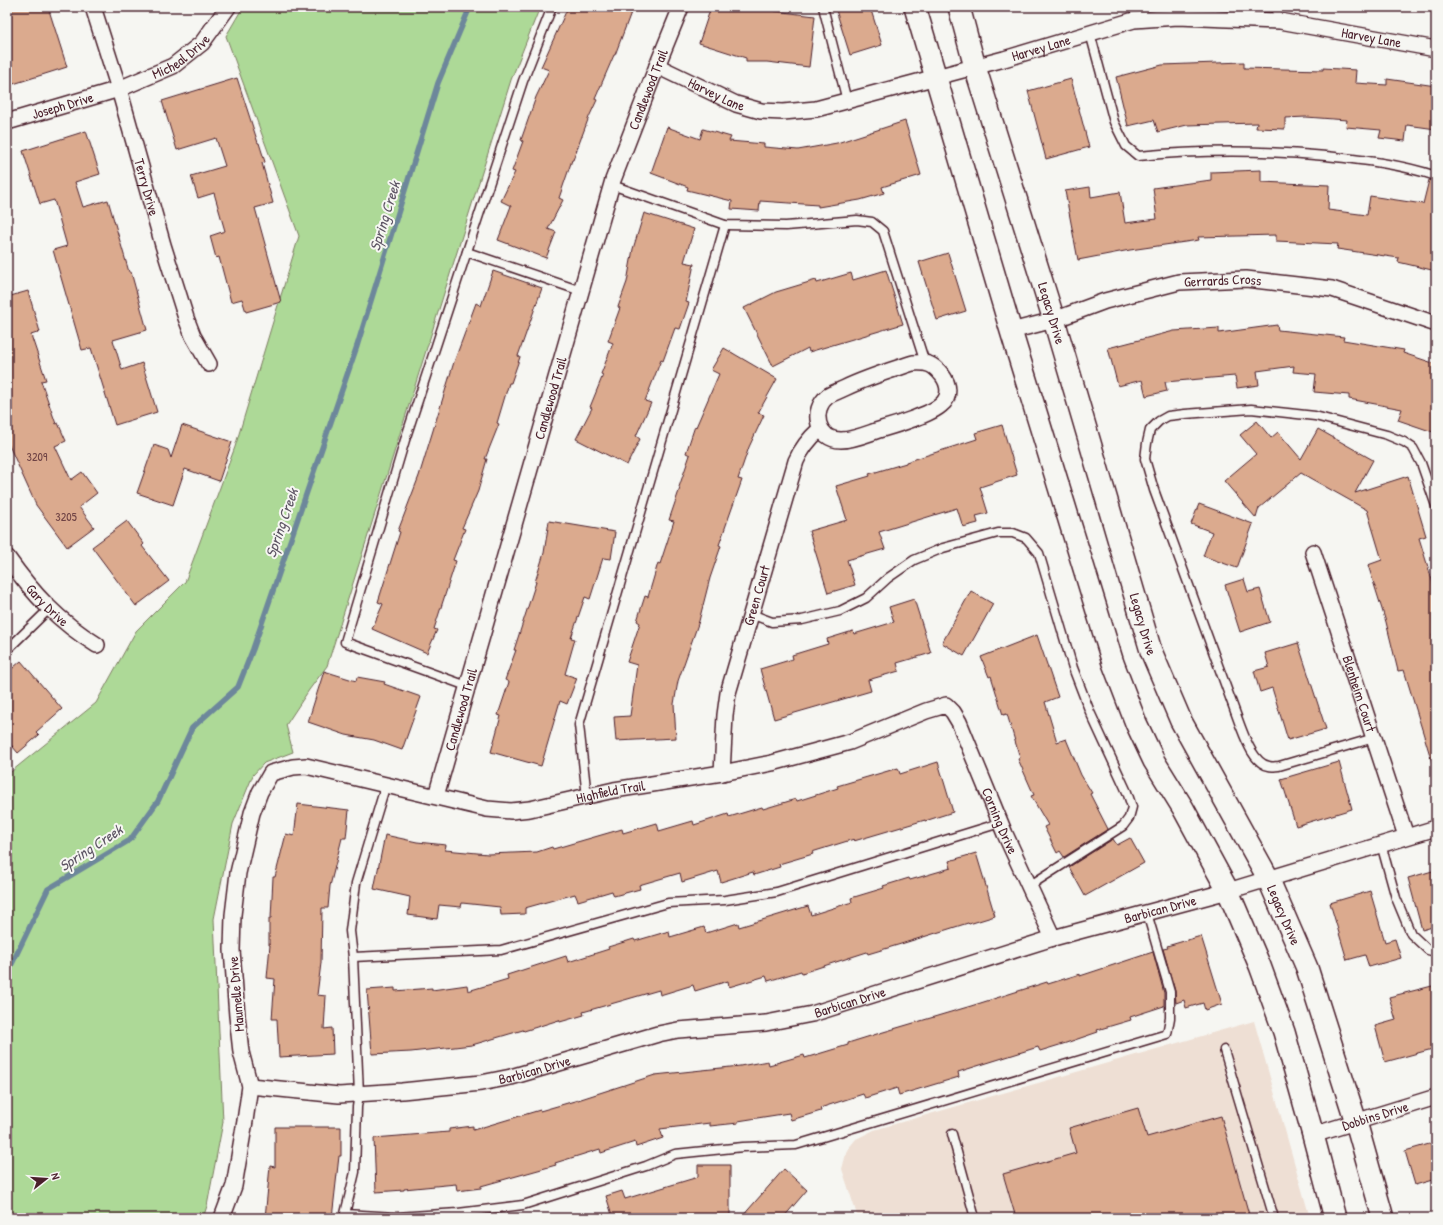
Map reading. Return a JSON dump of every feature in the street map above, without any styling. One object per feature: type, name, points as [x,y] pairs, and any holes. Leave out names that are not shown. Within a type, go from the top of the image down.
[{"type":"main road","points":[[915,7],[1011,331],[1112,663],[1136,723],[1154,761],[1183,808],[1228,891],[1260,966],[1284,1032],[1335,1218]]},
{"type":"main road","name":"Legacy Drive","points":[[959,7],[975,67],[1054,320],[1152,651],[1181,721],[1268,878],[1307,968],[1356,1122],[1383,1218]]},
{"type":"street","name":"Terry Drive","points":[[93,7],[119,89],[163,246],[186,318],[193,336],[209,364]]},
{"type":"street","name":"Micheal Drive","points":[[119,89],[173,66],[202,43],[228,7]]},
{"type":"street","name":"Candlewood Trail","points":[[436,796],[612,185],[681,7]]},
{"type":"street","name":"Harvey Lane","points":[[657,66],[736,104],[761,111],[783,112],[816,109],[1004,60],[1090,33],[1132,13],[1178,17],[1280,22],[1436,48]]},
{"type":"street","name":"Joseph Drive","points":[[7,122],[119,89]]},
{"type":"street","name":"Gerrards Cross","points":[[1011,331],[1054,320],[1105,301],[1179,282],[1246,279],[1332,289],[1436,324]]},
{"type":"street","points":[[925,363],[936,369],[947,382],[948,395],[942,405],[932,411],[898,424],[842,440],[832,439],[820,429],[817,416],[820,406],[828,396],[866,378],[913,364],[925,363]]},
{"type":"street","name":"Green Court","points":[[722,773],[725,715],[728,693],[796,460],[800,451],[809,439],[820,429]]},
{"type":"street","name":"Blenheim Court","points":[[1314,552],[1406,836]]},
{"type":"street","name":"Gary Drive","points":[[7,557],[21,577],[49,609],[75,631],[97,645]]},
{"type":"street","name":"Highfield Trail","points":[[271,773],[293,766],[306,766],[487,809],[511,811],[530,809],[614,790],[772,764],[850,742],[926,711],[946,705]]},
{"type":"street","name":"Corning Drive","points":[[946,705],[953,712],[959,722],[1000,823],[1053,938]]},
{"type":"street","name":"Maumelle Drive","points":[[222,1218],[234,1186],[250,1086],[241,1052],[237,1016],[232,950],[233,915],[238,873],[252,813],[260,792],[271,773]]},
{"type":"street","name":"Barbican Drive","points":[[250,1086],[339,1095],[402,1091],[481,1083],[511,1077],[658,1034],[678,1030],[766,1023],[812,1014],[1053,938],[1228,891],[1436,828]]},
{"type":"street","name":"Dobbins Drive","points":[[1313,1135],[1436,1098]]},
{"type":"lane","points":[[467,686],[345,642],[405,440],[522,81],[552,7]]},
{"type":"lane","points":[[823,7],[847,101]]},
{"type":"lane","points":[[1276,7],[1280,22]]},
{"type":"lane","points":[[1090,33],[1114,122],[1126,146],[1138,156],[1168,153],[1231,151],[1287,152],[1372,160],[1436,176]]},
{"type":"lane","points":[[612,185],[725,225],[786,226],[857,220],[872,222],[883,231],[925,363]]},
{"type":"lane","points":[[587,797],[579,725],[725,225]]},
{"type":"lane","points":[[467,252],[581,291]]},
{"type":"lane","points":[[1374,738],[1279,766],[1268,766],[1259,761],[1251,751],[1240,725],[1154,490],[1145,459],[1150,430],[1158,421],[1168,416],[1185,414],[1251,409],[1316,416],[1387,435],[1404,442],[1413,448],[1421,463],[1436,506]]},
{"type":"lane","points":[[751,614],[772,622],[802,620],[840,611],[866,598],[888,578],[914,560],[943,548],[998,533],[1013,533],[1026,538],[1039,553],[1073,668],[1090,712],[1127,792],[1132,808],[1129,818],[1123,826],[1029,886]]},
{"type":"lane","points":[[7,650],[14,645],[49,609]]},
{"type":"lane","points":[[386,784],[356,883],[350,931],[353,957],[359,1094],[357,1107],[355,1172],[344,1216],[403,1216],[458,1213],[523,1205],[646,1166],[675,1154],[743,1147],[796,1145],[1167,1034],[1170,1018],[1170,992],[1147,913]]},
{"type":"lane","points":[[353,957],[501,950],[668,903],[725,900],[777,892],[1000,823]]},
{"type":"lane","points":[[1381,844],[1396,898],[1411,934],[1428,950],[1436,952]]},
{"type":"lane","points":[[1224,1050],[1274,1218]]},
{"type":"lane","points":[[952,1134],[974,1218]]},
{"type":"shaded area","points":[[1254,1021],[1310,1218],[858,1218],[842,1169],[847,1150],[856,1139],[874,1130]]},
{"type":"green space","points":[[243,7],[540,7],[511,80],[327,666],[286,725],[293,752],[264,763],[253,775],[233,824],[214,919],[223,1122],[207,1206],[203,1218],[7,1218],[7,775],[96,703],[136,631],[185,582],[235,447],[299,236],[226,36]]},
{"type":"building","points":[[7,7],[48,7],[67,67],[7,86]]},
{"type":"building","points":[[568,7],[633,7],[615,55],[595,99],[597,100],[572,160],[559,198],[563,200],[548,229],[556,232],[546,258],[498,240],[511,206],[501,201],[515,172],[512,171],[523,141],[521,140],[536,97],[549,70],[541,67]]},
{"type":"building","points":[[711,7],[775,7],[775,11],[815,16],[809,67],[767,62],[746,62],[746,58],[699,43]]},
{"type":"building","points":[[835,7],[870,7],[882,45],[850,55]]},
{"type":"building","points":[[1244,62],[1244,68],[1323,70],[1323,68],[1356,70],[1355,83],[1387,85],[1387,79],[1436,86],[1436,129],[1407,125],[1405,141],[1379,138],[1381,130],[1346,127],[1347,120],[1306,117],[1285,118],[1285,129],[1256,128],[1257,123],[1187,125],[1158,132],[1154,120],[1128,126],[1116,77],[1162,65]]},
{"type":"building","points":[[237,78],[265,162],[262,163],[273,203],[255,208],[281,302],[246,312],[242,299],[231,302],[219,257],[216,258],[210,236],[225,231],[214,193],[198,198],[191,176],[225,166],[216,138],[177,150],[162,101]]},
{"type":"building","points":[[1071,79],[1089,147],[1046,159],[1028,91]]},
{"type":"building","points":[[905,121],[921,175],[882,187],[884,193],[860,200],[818,207],[818,205],[760,201],[759,211],[731,209],[732,201],[687,190],[688,187],[651,173],[667,127],[700,139],[703,129],[731,137],[729,141],[764,144],[764,147],[798,150],[837,143]]},
{"type":"building","points":[[86,131],[100,174],[75,182],[83,207],[108,200],[129,272],[131,272],[147,330],[113,340],[122,370],[142,363],[157,412],[115,425],[91,348],[82,350],[53,250],[67,246],[54,200],[40,204],[23,151]]},
{"type":"building","points":[[1261,170],[1261,182],[1329,185],[1328,210],[1367,215],[1370,196],[1423,204],[1429,180],[1436,181],[1436,271],[1398,262],[1399,258],[1337,249],[1338,244],[1276,241],[1276,235],[1198,237],[1199,240],[1130,250],[1078,260],[1065,191],[1090,187],[1091,197],[1120,192],[1125,223],[1157,219],[1153,188],[1211,180],[1211,172]]},
{"type":"building","points":[[644,213],[694,229],[684,262],[694,264],[686,302],[689,303],[680,329],[675,328],[663,361],[661,360],[645,401],[651,403],[636,436],[640,439],[627,465],[576,439],[592,408],[590,407],[603,375],[601,374],[613,343],[608,341],[620,308],[618,307],[627,282],[633,249]]},
{"type":"building","points":[[948,253],[966,311],[937,320],[919,262]]},
{"type":"building","points":[[886,270],[903,324],[809,352],[808,348],[773,366],[744,308],[776,292],[816,280],[817,283],[851,273],[853,280]]},
{"type":"building","points":[[493,271],[542,288],[518,356],[520,357],[511,383],[509,383],[497,423],[499,424],[485,459],[487,459],[478,491],[462,528],[465,529],[453,560],[456,561],[434,629],[437,630],[427,653],[372,629],[383,604],[378,602],[400,532],[398,531],[419,476],[454,362],[476,303],[481,306]]},
{"type":"building","points":[[28,291],[40,332],[31,335],[46,380],[41,381],[56,424],[58,423],[66,441],[55,446],[71,480],[82,472],[97,493],[79,507],[94,527],[67,547],[36,505],[7,441],[7,297]]},
{"type":"building","points":[[1277,325],[1278,330],[1344,337],[1343,340],[1404,350],[1403,353],[1436,364],[1436,433],[1398,420],[1402,409],[1349,399],[1349,395],[1314,392],[1316,374],[1293,372],[1294,366],[1257,371],[1259,385],[1237,388],[1235,376],[1165,382],[1167,391],[1146,396],[1142,380],[1118,386],[1108,348],[1174,331],[1219,328],[1219,333]]},
{"type":"building","points":[[724,348],[777,379],[758,413],[764,415],[749,447],[738,479],[742,480],[719,545],[721,546],[710,578],[699,621],[678,681],[674,704],[676,738],[616,741],[614,717],[630,716],[637,665],[627,662],[640,623],[637,621],[645,596],[648,597],[658,563],[660,564],[674,521],[669,520],[690,455],[686,453],[695,426],[696,427],[719,374],[711,370]]},
{"type":"building","points":[[1257,421],[1271,438],[1278,432],[1301,459],[1318,429],[1373,460],[1355,493],[1408,476],[1426,536],[1419,538],[1436,593],[1436,633],[1432,634],[1436,649],[1436,762],[1432,762],[1404,670],[1398,671],[1386,622],[1368,565],[1382,560],[1367,510],[1301,473],[1259,508],[1256,518],[1224,481],[1256,454],[1240,435]]},
{"type":"building","points":[[182,425],[232,442],[219,481],[185,469],[173,505],[137,493],[154,445],[168,450],[171,458]]},
{"type":"building","points":[[1002,425],[1017,475],[980,487],[988,513],[976,516],[978,523],[963,527],[957,508],[879,532],[885,549],[847,560],[855,585],[828,593],[809,531],[847,520],[836,486],[870,476],[869,474],[977,439],[975,433]]},
{"type":"building","points":[[1199,504],[1253,524],[1237,568],[1203,556],[1212,532],[1191,524]]},
{"type":"building","points":[[127,521],[144,544],[142,546],[169,581],[136,606],[92,547]]},
{"type":"building","points":[[549,521],[615,532],[611,559],[603,558],[590,599],[585,597],[571,638],[575,639],[565,674],[577,678],[567,704],[560,701],[541,766],[491,752],[501,716],[498,715],[509,682],[505,680],[516,650],[514,650],[536,582],[544,553]]},
{"type":"building","points":[[1244,579],[1248,592],[1260,589],[1270,622],[1240,632],[1225,585]]},
{"type":"building","points":[[971,591],[993,604],[964,656],[942,643]]},
{"type":"building","points":[[914,599],[931,653],[897,663],[899,671],[868,680],[871,691],[774,719],[760,669],[793,659],[792,655],[828,644],[827,639],[853,631],[854,634],[894,622],[889,607]]},
{"type":"building","points":[[1037,635],[1058,697],[1045,702],[1057,742],[1066,739],[1081,775],[1092,793],[1090,794],[1108,829],[1064,857],[1060,851],[1057,853],[1044,827],[1048,825],[1031,796],[1034,795],[1018,759],[1020,758],[1007,714],[1003,715],[991,676],[989,677],[981,657]]},
{"type":"building","points":[[1298,643],[1326,729],[1288,740],[1272,688],[1260,692],[1254,671],[1269,667],[1265,653]]},
{"type":"building","points":[[21,661],[62,709],[36,732],[39,735],[18,753],[7,740],[7,673]]},
{"type":"building","points":[[324,671],[356,681],[357,677],[385,682],[384,684],[421,697],[402,750],[374,740],[346,735],[308,722]]},
{"type":"building","points":[[938,762],[953,812],[812,852],[813,854],[779,864],[780,867],[754,875],[753,872],[721,882],[718,871],[682,882],[680,873],[639,885],[640,889],[614,896],[612,891],[578,901],[575,894],[525,908],[525,914],[501,915],[500,907],[462,903],[461,907],[439,905],[437,919],[408,915],[410,897],[374,889],[385,835],[417,842],[446,845],[445,850],[488,854],[537,852],[552,847],[553,849],[622,829],[623,833],[657,823],[659,831],[693,821],[694,825],[728,814],[729,817],[796,799],[797,801],[838,788],[837,786],[898,768],[900,774]]},
{"type":"building","points":[[1339,762],[1352,809],[1296,826],[1281,779]]},
{"type":"building","points":[[298,804],[349,810],[346,838],[342,838],[330,886],[328,908],[322,908],[321,963],[317,995],[326,996],[324,1029],[332,1028],[333,1054],[279,1057],[277,1019],[272,1019],[275,979],[267,978],[270,945],[269,918],[271,918],[273,877],[275,877],[286,834],[294,836]]},
{"type":"building","points":[[1130,838],[1144,863],[1085,896],[1069,867],[1113,839],[1117,845]]},
{"type":"building","points":[[976,853],[995,916],[868,954],[867,952],[802,973],[801,971],[768,981],[766,976],[729,987],[728,981],[695,991],[693,985],[660,995],[659,990],[583,1012],[584,1015],[560,1022],[559,1020],[472,1045],[411,1052],[372,1054],[367,990],[395,988],[395,991],[432,988],[432,990],[467,985],[468,991],[508,979],[507,975],[566,956],[568,962],[609,949],[608,947],[634,939],[635,941],[669,931],[670,937],[704,927],[706,933],[738,923],[739,927],[808,906],[811,915],[852,902],[851,898],[884,888],[883,886],[951,868],[949,861]]},
{"type":"building","points":[[1436,870],[1436,926],[1422,930],[1408,878]]},
{"type":"building","points":[[1370,891],[1385,942],[1395,939],[1401,958],[1369,967],[1365,955],[1347,960],[1330,903]]},
{"type":"building","points":[[1201,936],[1222,1004],[1205,1010],[1203,1003],[1186,1008],[1184,1000],[1176,1003],[1175,991],[1163,949],[1168,948],[1167,946]]},
{"type":"building","points":[[1153,952],[1164,993],[1164,1006],[1130,1017],[1131,1020],[1097,1030],[1098,1032],[1066,1043],[1040,1051],[1038,1047],[958,1072],[959,1077],[899,1095],[897,1088],[865,1098],[863,1094],[820,1108],[821,1111],[791,1120],[789,1113],[738,1121],[738,1123],[710,1126],[710,1123],[660,1129],[663,1138],[636,1147],[635,1142],[601,1153],[600,1149],[555,1163],[556,1165],[481,1186],[481,1188],[457,1191],[456,1184],[376,1192],[374,1138],[449,1132],[449,1129],[473,1126],[473,1130],[578,1100],[655,1075],[740,1066],[768,1061],[769,1065],[804,1055],[805,1058],[848,1045],[848,1043],[1047,982],[1048,984],[1080,974],[1080,976]]},
{"type":"building","points":[[1436,985],[1436,1048],[1385,1062],[1375,1026],[1396,1020],[1389,997]]},
{"type":"building","points":[[1138,1108],[1147,1137],[1221,1116],[1250,1218],[1016,1218],[1003,1174],[1076,1153],[1069,1128]]},
{"type":"building","points":[[275,1127],[341,1127],[341,1156],[339,1156],[332,1218],[265,1218],[270,1166],[275,1167]]},
{"type":"building","points":[[1436,1142],[1436,1179],[1415,1185],[1405,1151]]},
{"type":"building","points":[[698,1165],[730,1165],[730,1218],[613,1218],[606,1196],[622,1191],[625,1199],[698,1177]]},
{"type":"building","points":[[784,1169],[807,1190],[783,1218],[741,1218]]},
{"type":"waterway","name":"Spring Creek","points":[[7,974],[48,889],[130,840],[158,801],[192,728],[238,687],[253,649],[357,346],[438,83],[470,7]]}]
